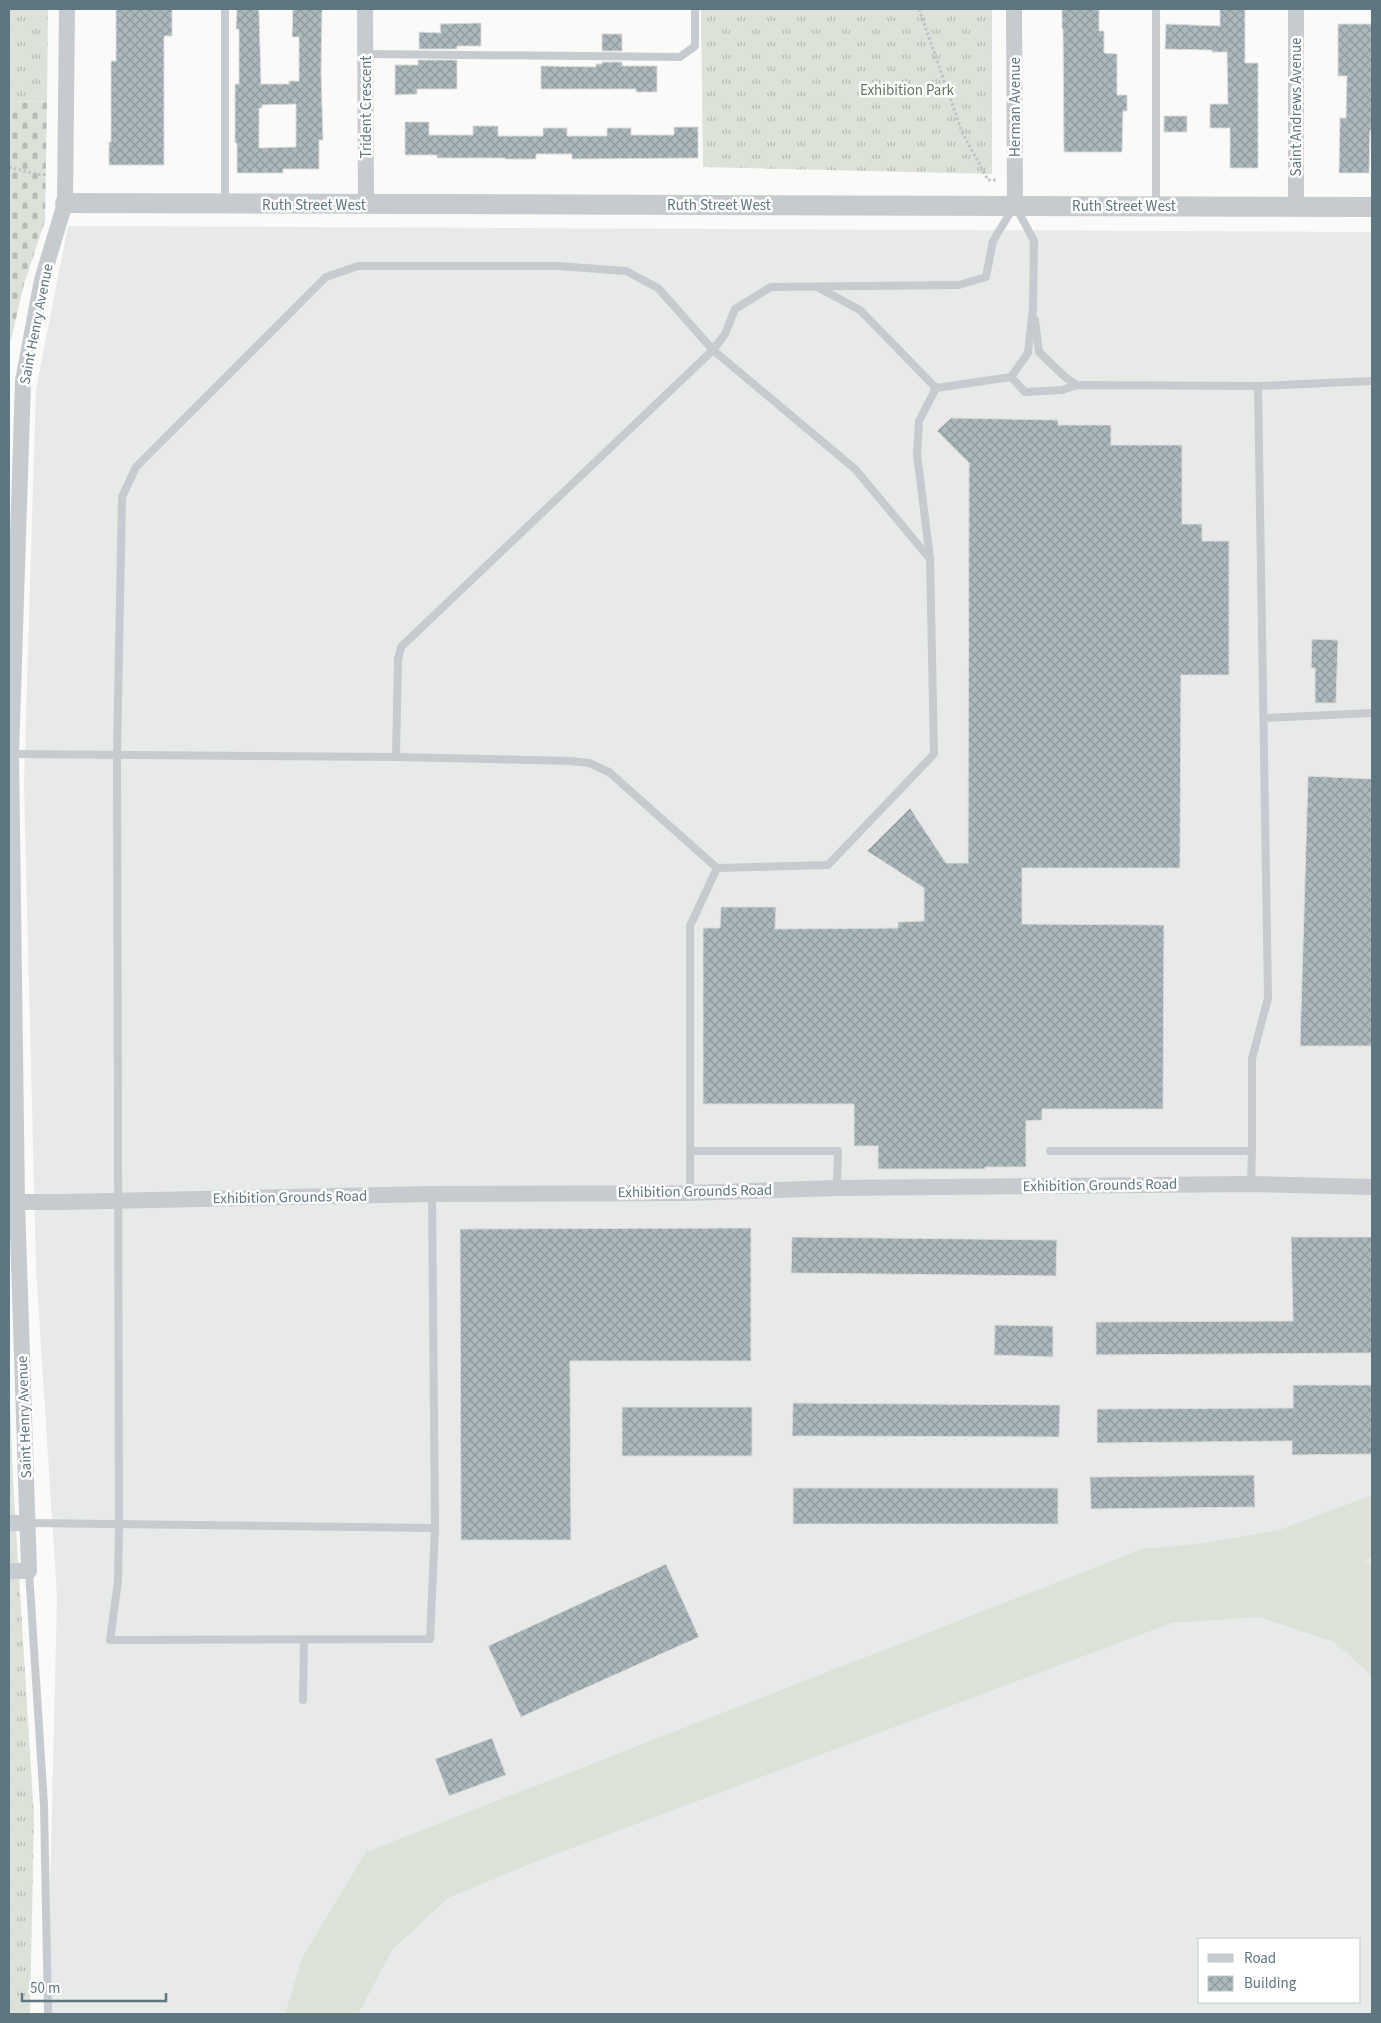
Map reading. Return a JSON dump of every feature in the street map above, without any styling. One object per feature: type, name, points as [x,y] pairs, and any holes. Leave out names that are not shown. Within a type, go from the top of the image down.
[{"type":"street","name":"Saint Henry Avenue","points":[[29,1571],[17,1202],[11,754],[23,381],[42,280],[65,203],[67,9]]},
{"type":"street","name":"Trident Crescent","points":[[365,9],[366,205]]},
{"type":"street","name":"Herman Avenue","points":[[1014,9],[1015,205]]},
{"type":"street","name":"Saint Andrews Avenue","points":[[1296,9],[1296,206]]},
{"type":"street","name":"Ruth Street West","points":[[65,203],[1372,207]]},
{"type":"street","name":"Exhibition Grounds Road","points":[[17,1202],[837,1188],[1251,1184],[1372,1187]]},
{"type":"street","points":[[9,1523],[28,1523]]},
{"type":"street","points":[[9,1571],[29,1571]]},
{"type":"lane","points":[[225,9],[225,204]]},
{"type":"lane","points":[[366,54],[680,56],[695,46],[695,9]]},
{"type":"lane","points":[[1156,9],[1156,207]]},
{"type":"lane","points":[[396,757],[398,659],[401,646],[713,350],[724,334],[735,310],[771,288],[959,285],[986,277],[993,241],[1015,205]]},
{"type":"lane","points":[[936,388],[1011,377],[1028,353],[1033,308],[1034,241],[1015,205]]},
{"type":"lane","points":[[432,1194],[435,1528],[430,1640],[110,1640],[118,1581],[120,1525],[117,754],[122,497],[136,468],[326,277],[358,266],[558,266],[626,271],[658,288],[713,350],[855,469],[930,559]]},
{"type":"lane","points":[[817,287],[860,310],[936,388]]},
{"type":"lane","points":[[1033,308],[1039,352],[1065,377],[1078,385]]},
{"type":"lane","points":[[1011,377],[1025,392],[1062,390],[1078,385],[1258,386],[1372,381]]},
{"type":"lane","points":[[1251,1184],[1252,1059],[1268,998],[1265,718],[1258,386]]},
{"type":"lane","points":[[11,754],[571,760],[589,763],[609,772],[717,868],[828,865],[934,754],[930,559],[917,454],[919,421],[936,388]]},
{"type":"lane","points":[[1265,718],[1372,714]]},
{"type":"lane","points":[[690,1192],[690,926],[717,868]]},
{"type":"lane","points":[[690,1151],[838,1151],[837,1188]]},
{"type":"lane","points":[[1050,1151],[1252,1151]]},
{"type":"lane","points":[[28,1523],[435,1528]]},
{"type":"lane","points":[[29,1571],[44,1805],[48,2014]]},
{"type":"lane","points":[[303,1700],[304,1640]]},
{"type":"path","points":[[920,9],[962,132],[988,180],[1015,181]]},
{"type":"path","points":[[9,167],[36,174],[66,176]]},
{"type":"shaded area","points":[[68,226],[1372,232],[1372,2014],[47,2014],[57,1598],[36,1266],[24,784],[36,389]]},
{"type":"green space","points":[[9,9],[48,9],[47,102],[9,101]]},
{"type":"green space","name":"Exhibition Park","points":[[701,9],[992,9],[992,174],[703,167]]},
{"type":"green space","points":[[9,101],[47,102],[45,221],[24,284],[11,340],[9,340]]},
{"type":"green space","points":[[9,1371],[13,1480],[34,1816],[30,2014],[9,2014]]},
{"type":"green space","points":[[1372,1495],[1372,1557],[1365,1560],[1372,1566],[1372,1676],[1334,1642],[1259,1617],[1172,1623],[543,1859],[448,1898],[393,1949],[358,2014],[285,2014],[302,1958],[366,1852],[1142,1549],[1206,1543],[1279,1530]]},
{"type":"building","points":[[116,9],[172,9],[172,36],[164,36],[164,165],[109,165],[109,142],[111,142],[111,61],[116,61]]},
{"type":"building","points":[[237,9],[258,9],[261,84],[289,84],[289,81],[299,81],[299,37],[292,37],[293,9],[322,9],[323,140],[319,140],[319,169],[283,169],[283,173],[237,173],[235,84],[239,84],[239,29],[236,29]],"holes":[[[296,104],[296,147],[259,148],[259,108],[262,108],[262,105]]]},
{"type":"building","points":[[1062,9],[1099,9],[1099,31],[1104,31],[1104,53],[1117,54],[1117,95],[1127,95],[1127,111],[1123,111],[1122,152],[1064,152]]},
{"type":"building","points":[[1220,9],[1245,9],[1245,63],[1258,63],[1258,168],[1230,168],[1230,128],[1210,128],[1210,104],[1228,104],[1227,52],[1165,49],[1166,24],[1220,26]]},
{"type":"building","points":[[481,23],[481,46],[457,46],[457,49],[419,49],[419,32],[441,33],[440,24]]},
{"type":"building","points":[[1338,24],[1372,24],[1372,130],[1370,130],[1369,173],[1339,173],[1340,118],[1346,118],[1347,76],[1338,76]]},
{"type":"building","points":[[602,34],[622,34],[622,51],[602,51]]},
{"type":"building","points":[[418,60],[457,60],[457,89],[417,89],[417,94],[395,95],[395,65],[418,65]]},
{"type":"building","points":[[602,62],[622,62],[622,66],[657,66],[657,92],[636,92],[636,89],[541,89],[541,66],[596,67],[596,64],[602,64]]},
{"type":"building","points":[[1164,116],[1187,116],[1187,132],[1164,132]]},
{"type":"building","points":[[405,122],[429,122],[429,135],[473,135],[473,126],[498,126],[498,136],[543,136],[543,128],[567,128],[567,136],[607,136],[607,128],[631,128],[631,135],[674,135],[674,127],[698,127],[698,158],[572,159],[572,154],[536,154],[536,159],[505,159],[437,158],[437,155],[405,155]]},
{"type":"building","points":[[951,418],[1058,420],[1058,425],[1111,425],[1111,445],[1182,445],[1182,524],[1202,524],[1202,541],[1229,541],[1229,675],[1181,675],[1180,868],[1022,868],[1022,924],[1164,925],[1163,1109],[1042,1109],[1042,1120],[1026,1121],[1026,1167],[878,1169],[878,1146],[854,1146],[854,1104],[703,1104],[703,928],[720,928],[721,907],[776,907],[775,929],[898,928],[898,922],[924,921],[924,888],[867,851],[910,808],[946,863],[968,863],[969,463],[937,431]]},
{"type":"building","points":[[1312,639],[1338,640],[1336,703],[1315,703],[1315,668],[1311,668]]},
{"type":"building","points":[[1308,776],[1372,779],[1372,1046],[1300,1046]]},
{"type":"building","points":[[751,1228],[751,1361],[570,1361],[571,1540],[461,1540],[460,1229]]},
{"type":"building","points":[[792,1237],[1057,1240],[1056,1276],[791,1273]]},
{"type":"building","points":[[1291,1237],[1372,1237],[1372,1353],[1096,1355],[1096,1322],[1293,1321]]},
{"type":"building","points":[[995,1325],[1053,1326],[1053,1357],[994,1355]]},
{"type":"building","points":[[1293,1385],[1372,1385],[1372,1454],[1292,1455],[1292,1441],[1097,1443],[1097,1409],[1293,1408]]},
{"type":"building","points":[[793,1403],[1060,1405],[1059,1437],[792,1436]]},
{"type":"building","points":[[622,1407],[752,1407],[752,1456],[622,1456]]},
{"type":"building","points":[[1254,1475],[1255,1507],[1091,1509],[1090,1477]]},
{"type":"building","points":[[793,1488],[1058,1488],[1058,1524],[793,1524]]},
{"type":"building","points":[[666,1564],[699,1637],[521,1717],[488,1646]]},
{"type":"building","points":[[492,1738],[506,1775],[449,1796],[435,1759]]}]
